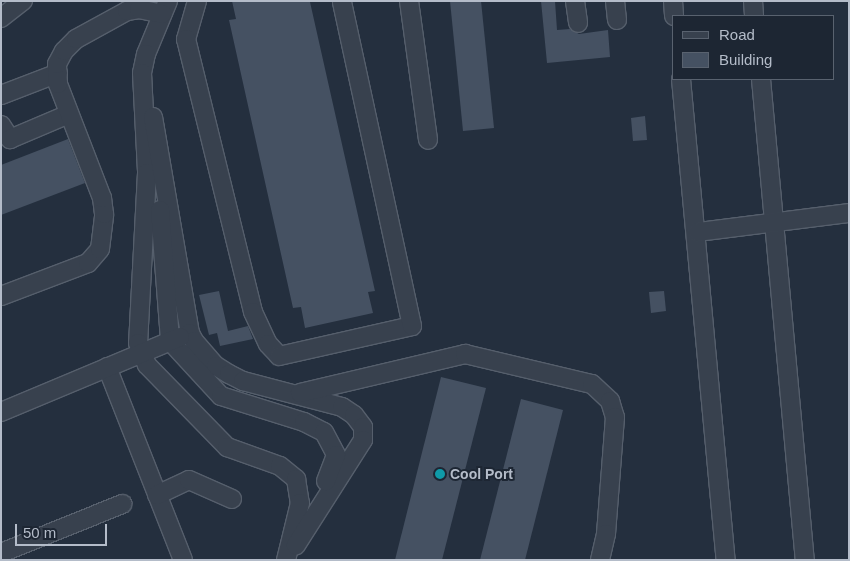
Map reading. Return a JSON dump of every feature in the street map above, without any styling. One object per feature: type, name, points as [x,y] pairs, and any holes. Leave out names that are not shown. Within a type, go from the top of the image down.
[{"type":"street","points":[[1,18],[23,1]]},
{"type":"street","points":[[197,1],[186,40],[253,312],[268,344],[279,356],[412,326],[342,1]]},
{"type":"street","points":[[409,1],[428,140]]},
{"type":"street","points":[[575,1],[578,23]]},
{"type":"street","points":[[615,1],[617,20]]},
{"type":"street","points":[[673,1],[674,15]]},
{"type":"street","points":[[753,1],[754,15]]},
{"type":"street","points":[[1,296],[88,263],[100,249],[104,214],[102,198],[69,114],[58,74],[57,64],[64,51],[76,39],[131,10],[165,8],[146,54],[142,89],[146,172],[137,322],[140,353],[147,365],[227,447],[280,466],[296,479],[300,503],[288,560]]},
{"type":"street","points":[[146,54],[154,127],[190,333],[216,366],[229,374],[243,381],[299,394],[348,411],[359,420],[363,434],[363,440],[288,560]]},
{"type":"street","points":[[1,95],[58,74]]},
{"type":"street","points":[[681,80],[698,232],[726,560]]},
{"type":"street","points":[[761,80],[805,560]]},
{"type":"street","points":[[1,125],[10,139],[69,114]]},
{"type":"street","points":[[146,172],[154,183],[160,209],[170,341],[221,396],[304,422],[324,432],[331,440],[336,459],[327,478],[294,531]]},
{"type":"street","points":[[698,232],[849,213]]},
{"type":"street","points":[[1,412],[190,333]]},
{"type":"street","points":[[299,394],[465,354],[592,384],[610,401],[615,417],[606,534],[600,560]]},
{"type":"street","points":[[107,367],[183,560]]},
{"type":"street","points":[[157,495],[189,480],[232,499]]},
{"type":"street","points":[[1,553],[122,504]]},
{"type":"building","points":[[232,1],[310,2],[375,291],[368,292],[373,313],[305,328],[301,307],[293,308],[229,20],[236,19]]},
{"type":"building","points":[[450,1],[481,1],[494,128],[463,131]]},
{"type":"building","points":[[541,1],[555,1],[557,30],[570,29],[579,34],[608,30],[610,57],[547,63]]},
{"type":"building","points":[[645,116],[647,140],[633,141],[631,118]]},
{"type":"building","points":[[68,139],[85,183],[1,215],[1,165]]},
{"type":"building","points":[[219,291],[228,331],[248,326],[253,339],[220,346],[217,333],[209,335],[199,295]]},
{"type":"building","points":[[664,291],[666,311],[651,313],[649,292]]},
{"type":"building","name":"Cool Port","points":[[441,377],[486,388],[442,560],[395,560]]},
{"type":"building","name":"Cool Port","points":[[521,399],[563,410],[525,560],[480,560]]},
{"type":"place","name":"Cool Port","points":[[440,474]]}]
